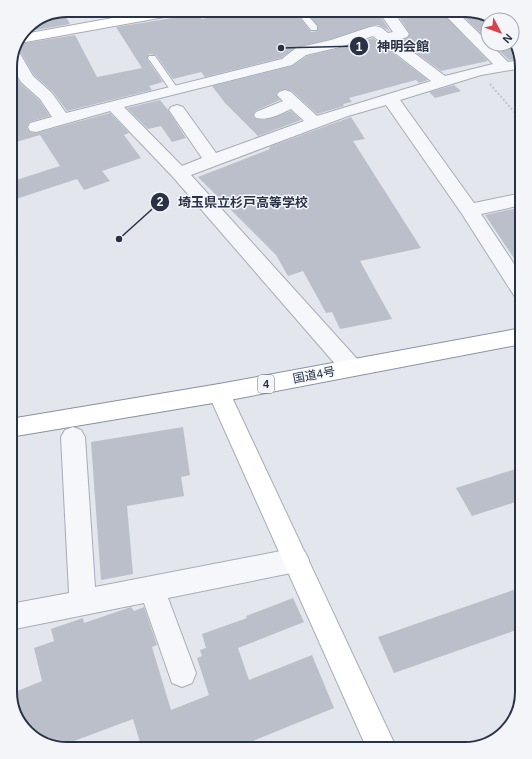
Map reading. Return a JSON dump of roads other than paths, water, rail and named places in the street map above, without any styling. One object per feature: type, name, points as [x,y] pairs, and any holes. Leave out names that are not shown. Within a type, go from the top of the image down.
[{"type":"main road","points":[[30,34],[133,17]]},
{"type":"main road","name":"国道4号","points":[[17,427],[219,393],[515,337]]},
{"type":"main road","points":[[219,393],[379,742]]},
{"type":"street","points":[[386,38],[402,34],[390,17]]},
{"type":"street","points":[[455,17],[513,65]]},
{"type":"street","points":[[36,128],[113,105],[287,62],[301,51],[337,37],[375,30],[442,82]]},
{"type":"street","points":[[17,61],[27,79],[46,96],[62,119]]},
{"type":"street","points":[[179,173],[314,123],[390,98],[479,71],[513,65]]},
{"type":"street","points":[[262,115],[292,97],[314,123]]},
{"type":"street","points":[[390,98],[469,210],[515,281]]},
{"type":"street","points":[[113,105],[179,173],[351,367]]},
{"type":"street","points":[[177,110],[213,161]]},
{"type":"street","points":[[469,210],[515,200]]},
{"type":"street","points":[[73,437],[84,602]]},
{"type":"street","points":[[17,616],[296,560]]},
{"type":"street","points":[[152,589],[182,673]]},
{"type":"lane","points":[[305,17],[314,28]]},
{"type":"lane","points":[[152,58],[174,89]]},
{"type":"place","name":"神明会館","points":[[281,48]]},
{"type":"place","name":"埼玉県立杉戸高等学校","points":[[119,239]]}]
